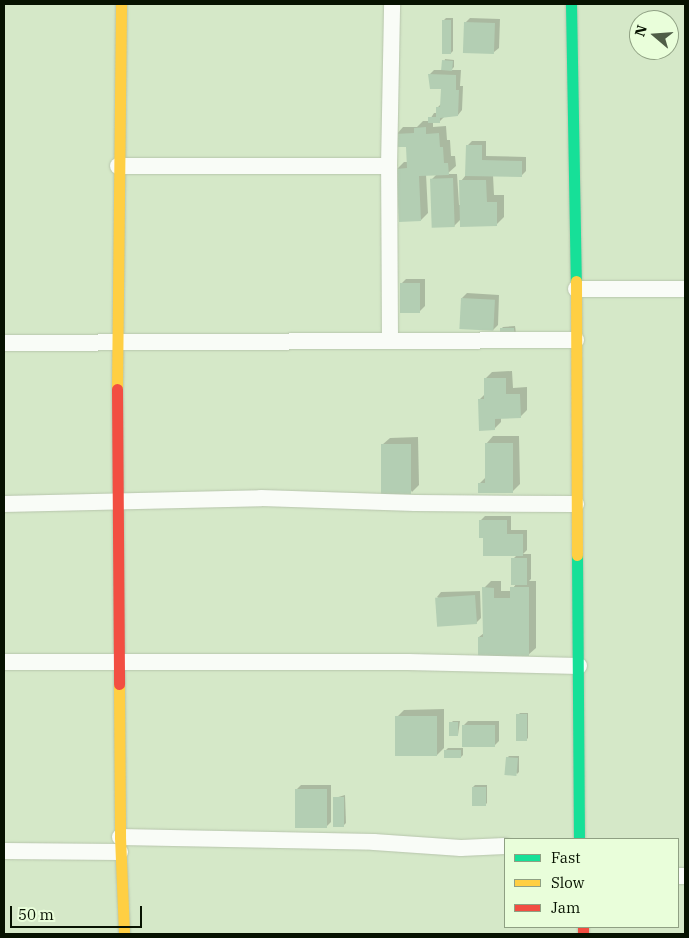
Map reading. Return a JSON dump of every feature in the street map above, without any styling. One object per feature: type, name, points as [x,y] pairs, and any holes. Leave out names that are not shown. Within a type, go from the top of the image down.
[{"type":"street","points":[[121,4],[117,342],[120,844],[124,934]]},
{"type":"street","points":[[390,340],[389,166],[392,4]]},
{"type":"street","points":[[571,4],[576,289],[579,838]]},
{"type":"street","points":[[118,166],[389,166]]},
{"type":"street","points":[[576,289],[685,289]]},
{"type":"street","points":[[4,343],[576,340]]},
{"type":"street","points":[[4,504],[261,498],[415,503],[576,504]]},
{"type":"street","points":[[4,662],[408,662],[579,666]]},
{"type":"street","points":[[4,851],[120,844],[374,842],[461,848],[504,846]]},
{"type":"building","points":[[442,20],[451,20],[451,54],[442,54]]},
{"type":"building","points":[[464,22],[495,23],[494,54],[463,53]]},
{"type":"building","points":[[442,60],[453,61],[452,71],[441,70]]},
{"type":"building","points":[[428,74],[456,75],[456,90],[459,90],[458,116],[440,118],[440,123],[428,123],[428,117],[436,117],[436,107],[440,107],[441,89],[430,89]]},
{"type":"building","points":[[426,127],[426,134],[439,133],[440,147],[443,147],[444,163],[448,163],[449,175],[419,176],[421,221],[399,222],[396,169],[407,168],[406,147],[395,147],[394,134],[414,133],[414,128]]},
{"type":"building","points":[[466,145],[482,145],[482,160],[522,161],[522,177],[465,176]]},
{"type":"building","points":[[453,178],[455,227],[432,228],[430,179]]},
{"type":"building","points":[[459,180],[486,180],[487,202],[497,202],[497,226],[460,227]]},
{"type":"building","points":[[400,283],[420,283],[420,313],[400,313]]},
{"type":"building","points":[[461,298],[495,300],[493,331],[459,329]]},
{"type":"building","points":[[500,328],[514,328],[514,336],[500,336]]},
{"type":"building","points":[[484,378],[506,378],[506,394],[520,394],[521,418],[495,419],[495,430],[479,431],[478,399],[484,399]]},
{"type":"building","points":[[485,443],[513,443],[513,493],[478,493],[478,483],[485,483]]},
{"type":"building","points":[[381,444],[411,444],[411,494],[381,494]]},
{"type":"building","points":[[479,520],[507,520],[507,534],[523,534],[523,556],[483,556],[483,538],[479,538]]},
{"type":"building","points":[[511,558],[527,558],[527,585],[511,585]]},
{"type":"building","points":[[482,587],[494,588],[494,598],[510,598],[510,587],[529,587],[529,656],[478,656],[478,637],[483,637]]},
{"type":"building","points":[[475,595],[477,624],[437,627],[435,598]]},
{"type":"building","points":[[516,714],[527,714],[527,741],[516,741]]},
{"type":"building","points":[[395,716],[437,716],[437,756],[395,756]]},
{"type":"building","points":[[449,722],[458,722],[458,736],[449,736]]},
{"type":"building","points":[[462,725],[495,725],[495,747],[462,747]]},
{"type":"building","points":[[444,750],[461,750],[461,758],[444,758]]},
{"type":"building","points":[[506,757],[518,758],[516,776],[504,775]]},
{"type":"building","points":[[472,787],[486,787],[486,806],[472,806]]},
{"type":"building","points":[[295,789],[327,789],[327,828],[295,828]]},
{"type":"building","points":[[333,797],[344,797],[344,827],[333,827]]},
{"type":"traffic: fast","points":[[571,4],[576,281]]},
{"type":"traffic: fast","points":[[577,555],[579,838]]},
{"type":"traffic: slow","points":[[117,389],[121,4]]},
{"type":"traffic: slow","points":[[576,281],[577,555]]},
{"type":"traffic: slow","points":[[119,684],[120,837],[124,934]]},
{"type":"traffic: jam","points":[[117,389],[119,684]]},
{"type":"traffic: jam","points":[[583,928],[583,934]]}]
